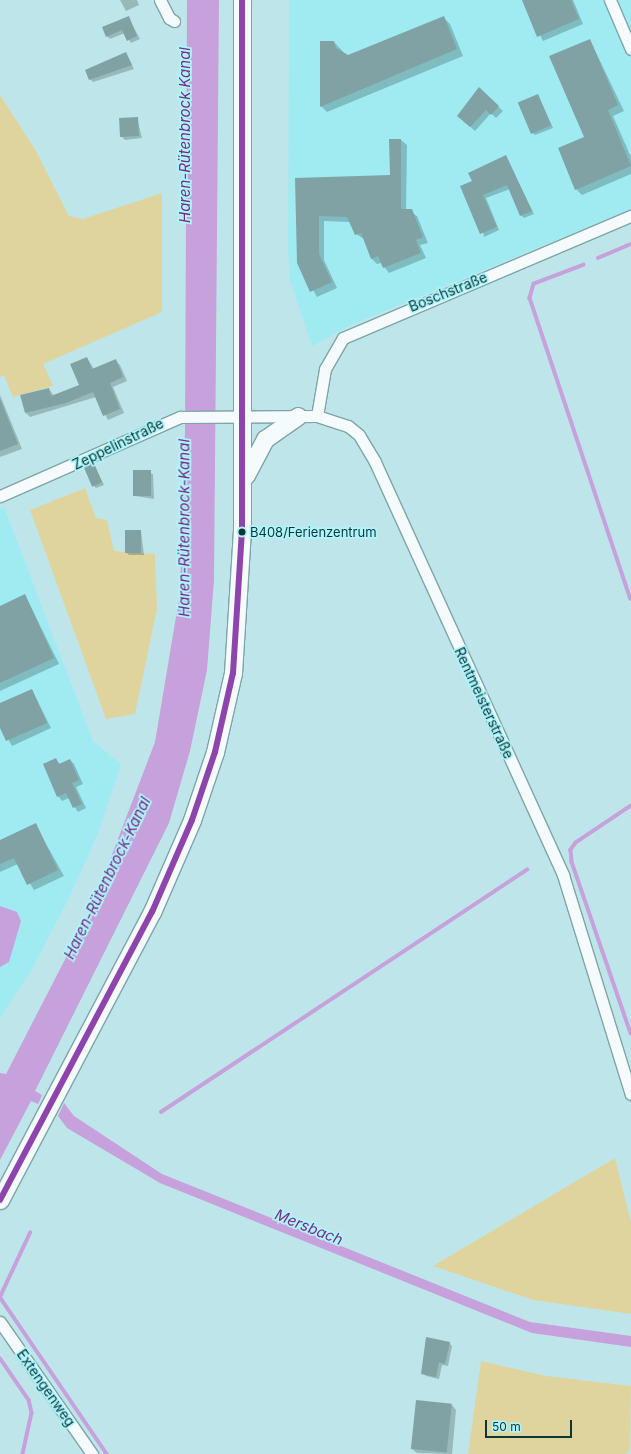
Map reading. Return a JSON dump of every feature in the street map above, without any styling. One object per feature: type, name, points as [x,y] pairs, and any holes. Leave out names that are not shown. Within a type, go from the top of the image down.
[{"type":"main road","points":[[0,1200],[55,1093],[152,912],[192,820],[215,752],[233,673],[237,630],[242,485],[242,0]]},
{"type":"main road","points":[[242,485],[250,461],[265,439],[298,416]]},
{"type":"street","points":[[160,0],[169,18],[174,21]]},
{"type":"street","points":[[610,0],[631,49]]},
{"type":"street","name":"Boschstraße","points":[[317,416],[325,369],[343,338],[631,216]]},
{"type":"street","name":"Rentmeisterstraße","points":[[242,415],[317,416],[348,426],[359,435],[375,462],[563,875],[631,1094]]},
{"type":"street","name":"Zeppelinstraße","points":[[0,496],[180,417],[219,417],[242,415]]},
{"type":"street","name":"Extengenweg","points":[[0,1322],[92,1454]]},
{"type":"shaded area","points":[[289,0],[631,0],[631,209],[351,325],[312,346],[290,280],[288,250]]},
{"type":"shaded area","points":[[0,95],[36,151],[69,216],[83,219],[162,193],[162,312],[43,364],[53,386],[13,397],[4,375],[0,377]]},
{"type":"shaded area","points":[[85,488],[96,518],[107,520],[114,551],[155,554],[157,609],[135,714],[106,719],[30,510]]},
{"type":"shaded area","points":[[4,507],[93,741],[121,764],[99,831],[71,894],[32,969],[0,1018],[0,509]]},
{"type":"shaded area","points":[[615,1158],[631,1222],[631,1314],[533,1300],[433,1266]]},
{"type":"shaded area","points":[[481,1361],[546,1376],[631,1386],[630,1450],[626,1454],[468,1454]]},
{"type":"water","name":"Haren-Rütenbrock-Kanal","points":[[187,0],[219,0],[214,580],[207,670],[190,751],[169,823],[35,1091],[42,1095],[38,1104],[31,1101],[0,1160],[0,1073],[6,1074],[92,907],[155,742],[180,593],[185,431]]},
{"type":"water","points":[[0,906],[17,912],[21,921],[9,962],[0,967]]},
{"type":"water","points":[[64,1103],[74,1116],[162,1174],[530,1322],[631,1336],[631,1347],[532,1333],[160,1183],[67,1128],[58,1116]]},
{"type":"building","points":[[522,0],[571,0],[579,19],[537,37]]},
{"type":"building","points":[[129,16],[137,36],[127,41],[122,30],[106,37],[102,27]]},
{"type":"building","points":[[444,16],[457,49],[320,107],[320,41],[334,41],[336,48],[348,55]]},
{"type":"building","points":[[590,39],[618,105],[608,110],[631,166],[575,190],[558,148],[584,137],[549,56]]},
{"type":"building","points":[[126,52],[132,65],[89,80],[85,70]]},
{"type":"building","points":[[479,87],[499,106],[491,115],[486,110],[470,127],[457,116]]},
{"type":"building","points":[[538,94],[551,125],[531,134],[518,103]]},
{"type":"building","points":[[138,117],[139,136],[120,137],[119,118]]},
{"type":"building","points":[[389,139],[401,139],[401,209],[412,209],[423,237],[416,240],[421,253],[383,268],[378,256],[371,259],[361,233],[355,235],[347,217],[319,216],[319,254],[332,282],[310,292],[297,263],[295,178],[390,175]]},
{"type":"building","points":[[506,155],[532,211],[520,216],[507,185],[483,195],[497,227],[480,234],[460,186],[472,181],[468,173]]},
{"type":"building","points":[[87,357],[92,369],[116,359],[123,377],[110,383],[120,409],[103,416],[93,392],[66,403],[25,413],[20,395],[49,388],[51,396],[79,385],[70,364]]},
{"type":"building","points":[[0,399],[18,444],[0,451]]},
{"type":"building","points":[[94,463],[102,482],[92,487],[84,467]]},
{"type":"building","points":[[133,470],[151,470],[151,496],[133,496]]},
{"type":"building","points":[[125,530],[141,530],[141,553],[125,553]]},
{"type":"building","points":[[25,594],[54,658],[0,683],[0,606]]},
{"type":"building","points":[[32,689],[47,723],[6,741],[0,728],[0,703]]},
{"type":"building","points":[[56,758],[59,764],[70,759],[79,780],[72,783],[82,804],[73,808],[66,793],[57,797],[43,764]]},
{"type":"building","points":[[36,823],[58,870],[27,885],[14,858],[0,864],[0,840]]},
{"type":"building","points":[[426,1337],[450,1342],[445,1364],[439,1362],[436,1377],[421,1374]]},
{"type":"building","points":[[416,1400],[452,1404],[447,1452],[411,1449]]},
{"type":"waterway","points":[[598,258],[631,244]]},
{"type":"waterway","points":[[584,265],[534,284],[530,298],[631,599]]},
{"type":"waterway","points":[[631,806],[576,843],[571,850],[572,862],[631,1033]]},
{"type":"waterway","points":[[161,1112],[527,870]]},
{"type":"waterway","points":[[0,1297],[30,1233]]},
{"type":"waterway","points":[[0,1297],[107,1454]]},
{"type":"waterway","points":[[0,1358],[29,1400],[32,1413],[23,1454]]},
{"type":"transit line","points":[[0,1200],[152,912],[192,820],[215,752],[233,673],[242,531],[242,0]]},
{"type":"place","name":"B408/Ferienzentrum","points":[[242,532]]},
{"type":"water label","name":"Haren-Rütenbrock Kanal","points":[[185,135]]},
{"type":"water label","name":"Mersbach","points":[[309,1227]]}]
